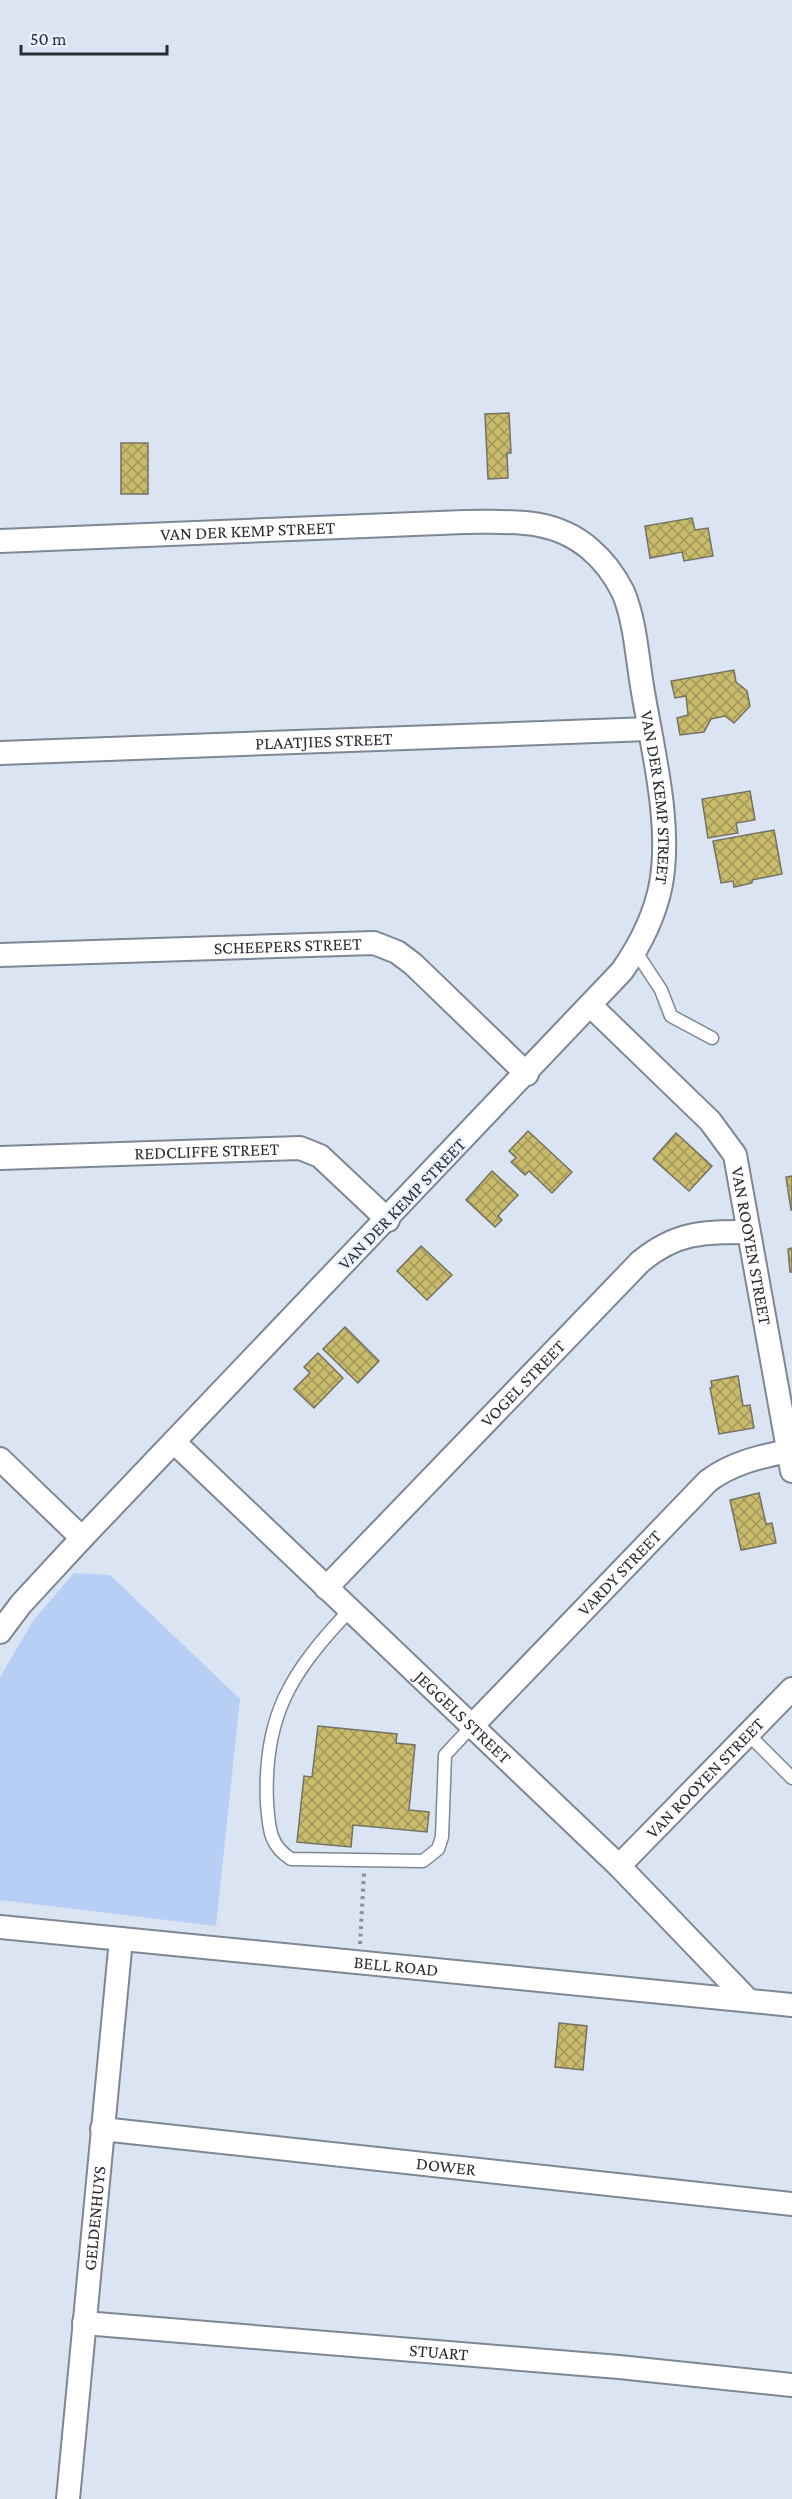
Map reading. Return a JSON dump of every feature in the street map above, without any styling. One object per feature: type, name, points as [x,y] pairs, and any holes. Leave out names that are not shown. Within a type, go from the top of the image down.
[{"type":"street","name":"VAN DER KEMP STREET","points":[[0,541],[464,522],[530,522],[544,525],[575,538],[589,548],[614,577],[623,593],[634,640],[663,821],[664,863],[656,905],[636,952],[591,1006],[82,1538],[28,1596],[0,1632]]},
{"type":"street","name":"PLAATJIES STREET","points":[[0,753],[649,729]]},
{"type":"street","name":"SCHEEPERS STREET","points":[[0,955],[374,943],[397,952],[413,964],[526,1074]]},
{"type":"street","name":"VAN ROOYEN STREET","points":[[591,1006],[726,1141],[739,1170],[747,1232],[790,1461]]},
{"type":"street","name":"REDCLIFFE STREET","points":[[0,1158],[300,1148],[320,1156],[387,1220]]},
{"type":"street","name":"VOGEL STREET","points":[[326,1588],[641,1261],[658,1247],[684,1236],[705,1232],[747,1232]]},
{"type":"street","name":"JEGGELS STREET","points":[[174,1442],[619,1866],[747,1999]]},
{"type":"street","points":[[0,1459],[82,1538]]},
{"type":"street","name":"VARDY STREET","points":[[471,1727],[708,1481],[722,1471],[739,1464],[790,1461]]},
{"type":"street","name":"VAN ROOYEN STREET","points":[[619,1866],[791,1691]]},
{"type":"street","name":"BELL ROAD","points":[[0,1927],[792,2005]]},
{"type":"street","name":"GELDENHUYS","points":[[68,2499],[121,1939]]},
{"type":"street","name":"DOWER","points":[[102,2129],[792,2204]]},
{"type":"street","name":"STUART","points":[[84,2323],[619,2367],[792,2385]]},
{"type":"lane","points":[[636,952],[661,990],[671,1016],[712,1038]]},
{"type":"lane","points":[[350,1610],[315,1647],[301,1668],[285,1695],[272,1730],[266,1787],[269,1831],[280,1852],[291,1859],[365,1862],[423,1861],[438,1849],[442,1837],[446,1755],[471,1727]]},
{"type":"lane","points":[[748,1734],[792,1778]]},
{"type":"path","points":[[361,1937],[365,1862]]},
{"type":"shaded area","points":[[74,1573],[110,1575],[240,1699],[216,1926],[0,1900],[0,1677],[33,1621]]},
{"type":"building","points":[[509,413],[511,453],[507,453],[508,478],[488,479],[485,414]]},
{"type":"building","points":[[121,443],[148,443],[148,494],[121,494]]},
{"type":"building","points":[[692,518],[695,530],[708,528],[713,556],[684,561],[682,552],[650,558],[645,526]]},
{"type":"building","points":[[734,670],[736,682],[747,691],[750,706],[734,723],[725,716],[711,719],[704,732],[680,735],[677,718],[688,715],[686,696],[675,698],[671,681]]},
{"type":"building","points":[[750,791],[755,820],[736,823],[738,833],[708,838],[702,799]]},
{"type":"building","points":[[774,830],[782,874],[752,880],[752,883],[734,887],[733,881],[721,883],[713,841]]},
{"type":"building","points":[[528,1131],[572,1172],[552,1193],[529,1171],[525,1175],[511,1162],[516,1158],[509,1151]]},
{"type":"building","points":[[676,1133],[712,1166],[689,1191],[653,1159]]},
{"type":"building","points":[[492,1171],[518,1195],[498,1216],[502,1220],[495,1227],[466,1200]]},
{"type":"building","points":[[792,1176],[792,1210],[791,1210],[786,1177]]},
{"type":"building","points":[[421,1246],[452,1275],[427,1300],[397,1271]]},
{"type":"building","points":[[792,1248],[792,1272],[790,1272],[788,1249]]},
{"type":"building","points":[[345,1327],[379,1361],[358,1383],[323,1349]]},
{"type":"building","points":[[318,1353],[343,1378],[314,1408],[294,1389],[310,1373],[304,1367]]},
{"type":"building","points":[[738,1376],[743,1406],[750,1405],[754,1428],[719,1434],[710,1388],[712,1387],[711,1381]]},
{"type":"building","points":[[759,1493],[766,1524],[772,1523],[776,1543],[741,1550],[730,1500]]},
{"type":"building","points":[[318,1726],[397,1734],[396,1743],[415,1745],[409,1810],[429,1812],[427,1832],[353,1825],[351,1847],[297,1842],[304,1776],[312,1777]]},
{"type":"building","points":[[559,2023],[587,2026],[583,2070],[555,2067]]}]
